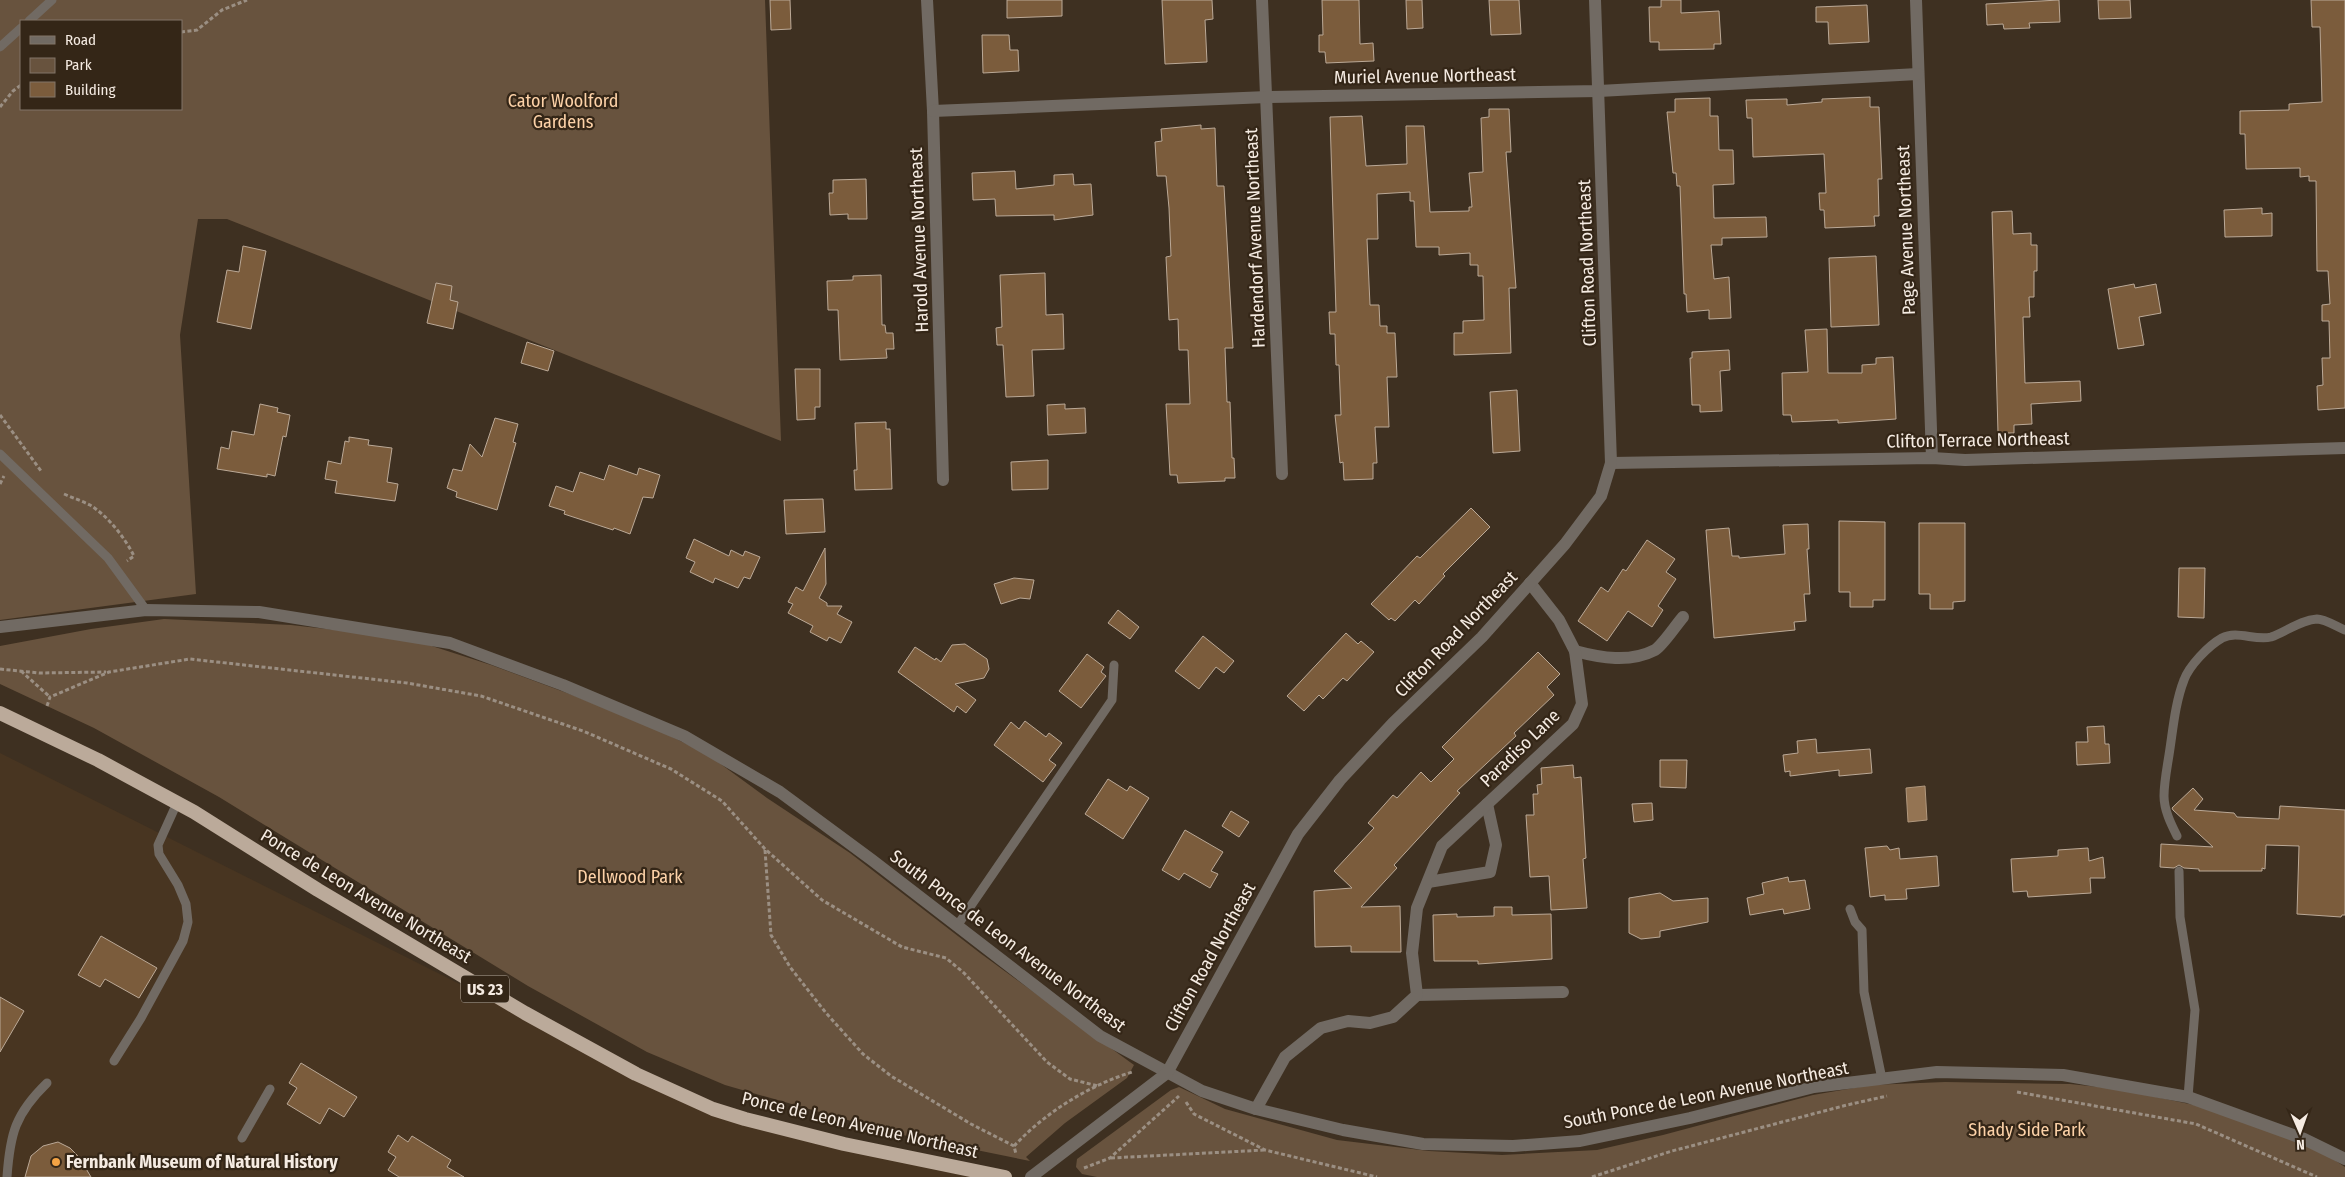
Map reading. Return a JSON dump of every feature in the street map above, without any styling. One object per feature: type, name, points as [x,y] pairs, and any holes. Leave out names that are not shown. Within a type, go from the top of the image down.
[{"type":"highway","name":"Ponce de Leon Avenue Northeast","points":[[0,712],[98,760],[177,803],[525,1013],[636,1074],[713,1109],[745,1119],[844,1144],[1005,1177]]},
{"type":"street","name":"Harold Avenue Northeast","points":[[927,0],[933,111],[943,480]]},
{"type":"street","name":"Hardendorf Avenue Northeast","points":[[1262,0],[1282,474]]},
{"type":"street","name":"Clifton Road Northeast","points":[[1031,1177],[1167,1073],[1298,834],[1340,780],[1393,723],[1482,637],[1530,584],[1565,544],[1601,496],[1611,463],[1595,0]]},
{"type":"street","name":"Page Avenue Northeast","points":[[1916,0],[1932,458]]},
{"type":"street","name":"Muriel Avenue Northeast","points":[[933,111],[1267,97],[1599,90],[1918,74]]},
{"type":"street","name":"Clifton Terrace Northeast","points":[[1611,463],[1932,458],[1965,460],[2345,448]]},
{"type":"street","name":"Paradiso Lane","points":[[1417,995],[1412,953],[1417,908],[1442,846],[1574,724],[1582,704],[1575,651],[1559,620],[1530,584]]},
{"type":"street","name":"South Ponce de Leon Avenue Northeast","points":[[0,627],[146,610],[259,612],[450,643],[564,685],[684,736],[780,792],[872,860],[1100,1036],[1202,1091],[1256,1109],[1343,1130],[1423,1144],[1514,1146],[1580,1141],[1690,1118],[1814,1087],[1937,1072],[2063,1075],[2188,1097],[2304,1139],[2345,1159]]},
{"type":"street","points":[[1575,651],[1601,658],[1629,657],[1656,649],[1683,617]]},
{"type":"street","points":[[1428,882],[1490,872],[1496,845],[1486,804]]},
{"type":"street","points":[[1256,1109],[1285,1057],[1321,1028],[1348,1021],[1370,1023],[1393,1017],[1417,995],[1563,992]]},
{"type":"lane","points":[[30,20],[52,0]]},
{"type":"lane","points":[[0,47],[20,29]]},
{"type":"lane","points":[[0,454],[108,558],[146,610]]},
{"type":"lane","points":[[2177,836],[2168,816],[2164,797],[2174,718],[2184,679],[2196,663],[2214,644],[2223,638],[2233,635],[2263,638],[2303,622],[2318,619],[2345,630]]},
{"type":"lane","points":[[957,926],[1112,700],[1114,665]]},
{"type":"lane","points":[[114,1061],[141,1018],[184,941],[188,922],[186,904],[178,885],[159,854],[158,845],[177,803]]},
{"type":"lane","points":[[2179,871],[2180,917],[2195,1010],[2188,1097]]},
{"type":"lane","points":[[1850,908],[1855,922],[1862,930],[1864,992],[1882,1079]]},
{"type":"lane","points":[[7,1177],[8,1152],[15,1126],[28,1101],[47,1083]]},
{"type":"lane","points":[[242,1138],[270,1090]]},
{"type":"path","points":[[182,32],[197,30],[222,10],[247,0]]},
{"type":"path","points":[[0,107],[20,86]]},
{"type":"path","points":[[0,415],[43,474]]},
{"type":"path","points":[[59,492],[91,506],[115,528],[134,556]]},
{"type":"path","points":[[0,669],[39,673],[109,672],[190,659],[407,683],[481,696],[583,731],[671,769],[722,801],[765,849],[822,900],[902,947],[946,958],[964,973],[1047,1062],[1070,1079],[1098,1086]]},
{"type":"path","points":[[21,671],[50,697]]},
{"type":"path","points":[[47,706],[50,697],[109,672]]},
{"type":"path","points":[[765,849],[771,935],[790,967],[826,1013],[863,1054],[891,1076],[972,1124],[1014,1146],[1016,1154]]},
{"type":"path","points":[[1014,1146],[1054,1112],[1098,1086],[1135,1071]]},
{"type":"path","points":[[2016,1092],[2196,1124],[2317,1177]]},
{"type":"path","points":[[1110,1158],[1181,1095],[1194,1114],[1265,1150],[1377,1177]]},
{"type":"path","points":[[1592,1177],[1672,1151],[1848,1104],[1892,1095]]},
{"type":"path","points":[[1084,1168],[1110,1158],[1265,1150]]},
{"type":"shaded area","points":[[0,753],[597,1053],[729,1114],[1005,1177],[0,1177]]},
{"type":"shaded area","points":[[1925,786],[1927,820],[1908,822],[1906,788]]},
{"type":"green space","name":"Cator Woolford Gardens","points":[[0,0],[765,0],[781,441],[227,219],[198,219],[180,335],[196,594],[0,620]]},
{"type":"green space","name":"Dellwood Park","points":[[164,619],[291,625],[407,638],[491,665],[575,696],[660,731],[707,754],[767,798],[850,853],[980,953],[1134,1065],[1127,1078],[1065,1123],[1026,1157],[1030,1161],[893,1133],[725,1085],[647,1052],[528,986],[219,797],[94,728],[0,684],[0,646],[91,629]]},
{"type":"green space","name":"Shady Side Park","points":[[1945,1082],[2070,1084],[2118,1089],[2194,1105],[2312,1145],[2345,1167],[2345,1177],[1097,1177],[1082,1174],[1076,1167],[1077,1159],[1171,1090],[1179,1087],[1225,1109],[1337,1140],[1429,1151],[1502,1155],[1597,1150],[1663,1135],[1813,1095],[1871,1085]]},
{"type":"building","points":[[770,0],[790,0],[791,29],[771,30]]},
{"type":"building","points":[[1007,0],[1062,0],[1062,16],[1007,18]]},
{"type":"building","points":[[1162,0],[1212,0],[1213,19],[1205,20],[1207,62],[1165,64]]},
{"type":"building","points":[[1322,0],[1359,0],[1360,44],[1373,43],[1374,61],[1326,63],[1325,52],[1319,52],[1319,35],[1323,35]]},
{"type":"building","points":[[1406,0],[1422,0],[1423,28],[1407,29]]},
{"type":"building","points":[[1489,0],[1519,0],[1521,34],[1491,35]]},
{"type":"building","points":[[1661,0],[1681,0],[1681,13],[1719,11],[1721,44],[1714,44],[1714,49],[1659,50],[1659,42],[1650,42],[1649,7],[1661,7]]},
{"type":"building","points":[[2059,0],[2060,22],[2029,23],[2030,28],[2004,29],[2003,24],[1987,25],[1986,4]]},
{"type":"building","points":[[2098,0],[2130,0],[2131,18],[2099,19]]},
{"type":"building","points":[[2311,0],[2345,0],[2345,408],[2318,410],[2317,386],[2323,385],[2322,358],[2330,358],[2329,321],[2322,321],[2322,305],[2330,304],[2328,271],[2317,271],[2316,181],[2309,181],[2309,176],[2300,177],[2300,168],[2246,169],[2245,134],[2240,134],[2240,111],[2289,110],[2289,104],[2322,102],[2320,27],[2312,27]]},
{"type":"building","points":[[1867,5],[1869,42],[1829,44],[1828,22],[1816,22],[1816,7]]},
{"type":"building","points":[[982,35],[1009,35],[1010,50],[1018,50],[1019,71],[983,73]]},
{"type":"building","points":[[1870,97],[1870,107],[1879,107],[1882,179],[1878,179],[1879,216],[1874,216],[1875,226],[1825,228],[1824,210],[1820,210],[1819,193],[1826,193],[1824,154],[1753,157],[1752,118],[1747,118],[1746,100],[1787,99],[1787,105],[1822,102],[1822,99]]},
{"type":"building","points":[[1710,98],[1710,116],[1718,116],[1719,150],[1733,150],[1734,184],[1713,185],[1714,218],[1766,217],[1767,237],[1722,238],[1722,245],[1711,245],[1714,279],[1729,277],[1731,318],[1709,319],[1709,310],[1687,312],[1686,294],[1684,294],[1680,186],[1677,186],[1676,173],[1673,173],[1667,112],[1675,112],[1675,99]]},
{"type":"building","points":[[1489,109],[1509,109],[1511,152],[1506,152],[1516,288],[1509,288],[1511,353],[1454,355],[1454,333],[1463,333],[1463,321],[1484,320],[1483,276],[1478,276],[1478,265],[1470,265],[1470,253],[1439,255],[1439,247],[1416,247],[1414,201],[1410,201],[1410,192],[1377,194],[1378,239],[1367,239],[1370,305],[1379,305],[1380,326],[1387,326],[1387,333],[1395,333],[1397,377],[1387,377],[1389,427],[1375,427],[1377,463],[1373,463],[1373,479],[1344,480],[1343,462],[1340,463],[1335,415],[1341,415],[1339,365],[1336,365],[1335,334],[1330,334],[1329,312],[1336,312],[1330,117],[1362,116],[1366,166],[1407,164],[1406,126],[1424,126],[1430,212],[1469,211],[1469,207],[1472,207],[1469,173],[1483,172],[1481,118],[1489,117]]},
{"type":"building","points":[[1201,125],[1201,129],[1215,128],[1217,186],[1224,186],[1233,348],[1225,348],[1227,402],[1230,402],[1232,458],[1234,458],[1235,478],[1225,478],[1225,481],[1178,483],[1177,475],[1170,475],[1166,404],[1190,404],[1188,350],[1179,350],[1178,319],[1169,320],[1166,257],[1171,256],[1169,208],[1166,176],[1157,176],[1155,142],[1162,141],[1161,129]]},
{"type":"building","points":[[1015,171],[1016,189],[1054,185],[1054,175],[1073,174],[1074,185],[1091,184],[1093,215],[1054,220],[1054,215],[996,216],[995,199],[973,200],[972,173]]},
{"type":"building","points":[[866,179],[867,219],[848,219],[848,214],[830,215],[829,193],[833,193],[833,180]]},
{"type":"building","points":[[2262,208],[2262,214],[2272,213],[2272,236],[2225,237],[2224,210]]},
{"type":"building","points":[[2012,211],[2013,234],[2031,233],[2031,245],[2037,245],[2034,297],[2029,297],[2030,317],[2023,317],[2025,383],[2080,381],[2081,401],[2031,404],[2032,424],[2014,425],[2014,433],[1998,433],[1992,212]]},
{"type":"building","points":[[243,246],[266,251],[251,329],[217,322],[227,270],[239,272]]},
{"type":"building","points":[[1876,256],[1879,325],[1831,327],[1829,258]]},
{"type":"building","points":[[1045,273],[1046,315],[1063,314],[1064,349],[1032,350],[1034,396],[1006,397],[1003,345],[997,345],[996,328],[1002,327],[1000,275]]},
{"type":"building","points":[[881,275],[882,325],[885,325],[886,333],[893,333],[894,349],[886,349],[887,358],[840,360],[838,310],[828,310],[827,281],[853,280],[853,276]]},
{"type":"building","points":[[436,283],[452,286],[450,300],[458,302],[453,329],[427,323]]},
{"type":"building","points":[[2134,284],[2135,288],[2156,284],[2161,313],[2139,317],[2144,345],[2118,349],[2108,289]]},
{"type":"building","points":[[1827,329],[1828,373],[1862,373],[1862,365],[1876,364],[1876,358],[1893,357],[1896,419],[1838,423],[1838,420],[1792,422],[1791,415],[1783,415],[1782,373],[1808,372],[1805,330]]},
{"type":"building","points":[[527,342],[554,351],[548,371],[521,363]]},
{"type":"building","points":[[1729,350],[1730,370],[1720,371],[1722,411],[1700,412],[1700,405],[1692,405],[1690,358],[1692,358],[1692,352]]},
{"type":"building","points":[[795,369],[820,369],[820,407],[815,407],[815,419],[797,420]]},
{"type":"building","points":[[1517,390],[1520,451],[1493,453],[1490,392]]},
{"type":"building","points":[[260,404],[278,408],[277,412],[290,415],[286,437],[283,436],[275,476],[267,474],[267,477],[217,469],[221,447],[229,449],[232,431],[254,435]]},
{"type":"building","points":[[1065,404],[1065,409],[1085,408],[1086,433],[1048,435],[1047,405]]},
{"type":"building","points":[[495,418],[518,424],[513,442],[516,443],[497,510],[456,497],[457,492],[447,488],[453,469],[462,471],[470,444],[482,457]]},
{"type":"building","points":[[886,422],[886,429],[890,429],[892,489],[855,490],[854,470],[857,470],[855,423]]},
{"type":"building","points":[[349,437],[369,440],[368,445],[392,448],[387,482],[398,484],[395,501],[335,493],[337,481],[325,479],[328,461],[341,464],[345,441],[349,442]]},
{"type":"building","points":[[1048,460],[1048,489],[1012,490],[1011,462]]},
{"type":"building","points":[[609,465],[637,475],[639,468],[660,475],[653,498],[643,497],[630,534],[564,514],[565,511],[549,506],[556,486],[573,492],[580,472],[604,480]]},
{"type":"building","points":[[823,499],[825,532],[786,534],[784,500]]},
{"type":"building","points":[[1471,508],[1490,527],[1443,574],[1445,576],[1419,604],[1415,600],[1395,621],[1391,618],[1389,620],[1371,604],[1417,556],[1420,558]]},
{"type":"building","points":[[1839,521],[1885,522],[1885,600],[1873,600],[1873,607],[1850,607],[1850,592],[1839,592]]},
{"type":"building","points":[[1919,523],[1965,523],[1965,601],[1953,602],[1953,609],[1930,609],[1930,594],[1919,594]]},
{"type":"building","points":[[1808,524],[1809,549],[1807,549],[1810,594],[1804,594],[1806,621],[1794,622],[1795,630],[1714,638],[1706,530],[1729,528],[1732,556],[1739,556],[1739,558],[1785,554],[1783,525]]},
{"type":"building","points":[[694,539],[729,556],[731,550],[743,556],[745,551],[760,557],[750,579],[744,577],[738,588],[715,578],[713,583],[690,572],[695,562],[686,558]]},
{"type":"building","points":[[1647,540],[1675,559],[1666,572],[1676,579],[1658,606],[1663,610],[1652,627],[1628,611],[1607,641],[1578,621],[1601,587],[1608,592],[1623,569],[1626,571]]},
{"type":"building","points":[[825,548],[826,584],[819,598],[827,603],[827,606],[842,606],[837,614],[852,622],[841,643],[829,637],[827,641],[810,632],[813,626],[788,613],[793,604],[788,602],[796,587],[803,591]]},
{"type":"building","points":[[2179,568],[2205,568],[2204,618],[2178,617]]},
{"type":"building","points":[[1014,578],[1034,580],[1030,599],[1020,598],[1001,604],[994,584]]},
{"type":"building","points":[[1118,610],[1139,627],[1130,639],[1108,623]]},
{"type":"building","points":[[1346,633],[1358,644],[1361,641],[1374,652],[1347,681],[1343,678],[1323,699],[1319,695],[1304,711],[1287,696]]},
{"type":"building","points":[[1203,636],[1234,661],[1224,673],[1216,667],[1199,689],[1175,671]]},
{"type":"building","points":[[965,644],[987,659],[989,669],[984,678],[955,684],[976,700],[966,713],[957,706],[954,712],[898,672],[915,647],[941,662],[952,645]]},
{"type":"building","points":[[1538,652],[1560,674],[1547,687],[1554,695],[1514,733],[1516,736],[1457,791],[1460,793],[1394,865],[1397,868],[1361,907],[1400,906],[1401,952],[1351,952],[1351,946],[1315,947],[1314,891],[1352,888],[1334,871],[1374,828],[1368,823],[1393,795],[1397,798],[1421,772],[1431,782],[1454,759],[1442,747]]},
{"type":"building","points":[[1087,654],[1104,667],[1101,672],[1106,676],[1081,708],[1059,691]]},
{"type":"building","points":[[1025,721],[1046,737],[1049,733],[1062,743],[1049,760],[1056,765],[1043,782],[994,745],[1011,722],[1019,729]]},
{"type":"building","points":[[2104,726],[2105,744],[2109,744],[2110,763],[2077,765],[2076,742],[2088,742],[2087,727]]},
{"type":"building","points":[[1816,739],[1817,753],[1870,749],[1872,773],[1839,776],[1839,770],[1790,776],[1790,771],[1785,772],[1783,755],[1798,753],[1797,741]]},
{"type":"building","points":[[1660,760],[1687,760],[1686,788],[1660,787]]},
{"type":"building","points":[[1573,765],[1574,778],[1581,777],[1586,858],[1583,859],[1587,908],[1551,910],[1549,876],[1530,877],[1526,815],[1534,815],[1533,794],[1538,794],[1537,785],[1542,784],[1541,768]]},
{"type":"building","points":[[1108,779],[1127,791],[1130,786],[1149,798],[1123,839],[1085,814]]},
{"type":"building","points":[[2193,788],[2203,799],[2194,810],[2234,813],[2237,817],[2279,819],[2280,806],[2345,810],[2345,915],[2341,917],[2297,914],[2299,846],[2266,845],[2265,869],[2262,868],[2262,871],[2199,871],[2199,869],[2184,868],[2179,865],[2174,868],[2160,867],[2161,844],[2213,847],[2172,808]]},
{"type":"building","points":[[1652,803],[1653,820],[1634,822],[1632,804]]},
{"type":"building","points":[[1231,811],[1249,822],[1239,837],[1222,826]]},
{"type":"building","points":[[1185,830],[1223,852],[1211,871],[1218,874],[1210,888],[1184,873],[1179,880],[1162,870]]},
{"type":"building","points":[[1887,846],[1890,850],[1899,848],[1900,859],[1937,856],[1939,886],[1906,889],[1907,899],[1885,900],[1885,895],[1870,897],[1865,848]]},
{"type":"building","points":[[2088,848],[2089,861],[2103,857],[2105,878],[2090,878],[2091,893],[2028,897],[2027,891],[2013,892],[2011,859],[2058,856],[2058,850]]},
{"type":"building","points":[[1788,877],[1789,882],[1805,880],[1810,909],[1784,914],[1783,909],[1750,915],[1747,898],[1764,894],[1762,883]]},
{"type":"building","points":[[1660,893],[1673,901],[1708,898],[1708,922],[1660,931],[1660,937],[1641,939],[1629,933],[1629,898]]},
{"type":"building","points":[[1494,907],[1512,907],[1512,915],[1551,914],[1552,959],[1478,964],[1478,961],[1434,961],[1433,915],[1457,914],[1457,917],[1494,916]]},
{"type":"building","points":[[101,936],[157,968],[139,998],[105,979],[100,987],[78,975]]},
{"type":"building","points":[[0,997],[24,1011],[0,1052]]},
{"type":"building","points":[[301,1063],[357,1097],[344,1117],[329,1108],[320,1124],[287,1104],[297,1088],[289,1083]]},
{"type":"building","points":[[398,1135],[408,1142],[412,1136],[451,1160],[447,1167],[464,1177],[399,1177],[388,1170],[396,1157],[388,1152]]},
{"type":"building","name":"Fernbank Museum of Natural History","points":[[58,1142],[70,1148],[79,1157],[91,1177],[25,1177],[31,1156],[43,1146]]},
{"type":"place","name":"Fernbank Museum of Natural History","points":[[56,1162]]}]
